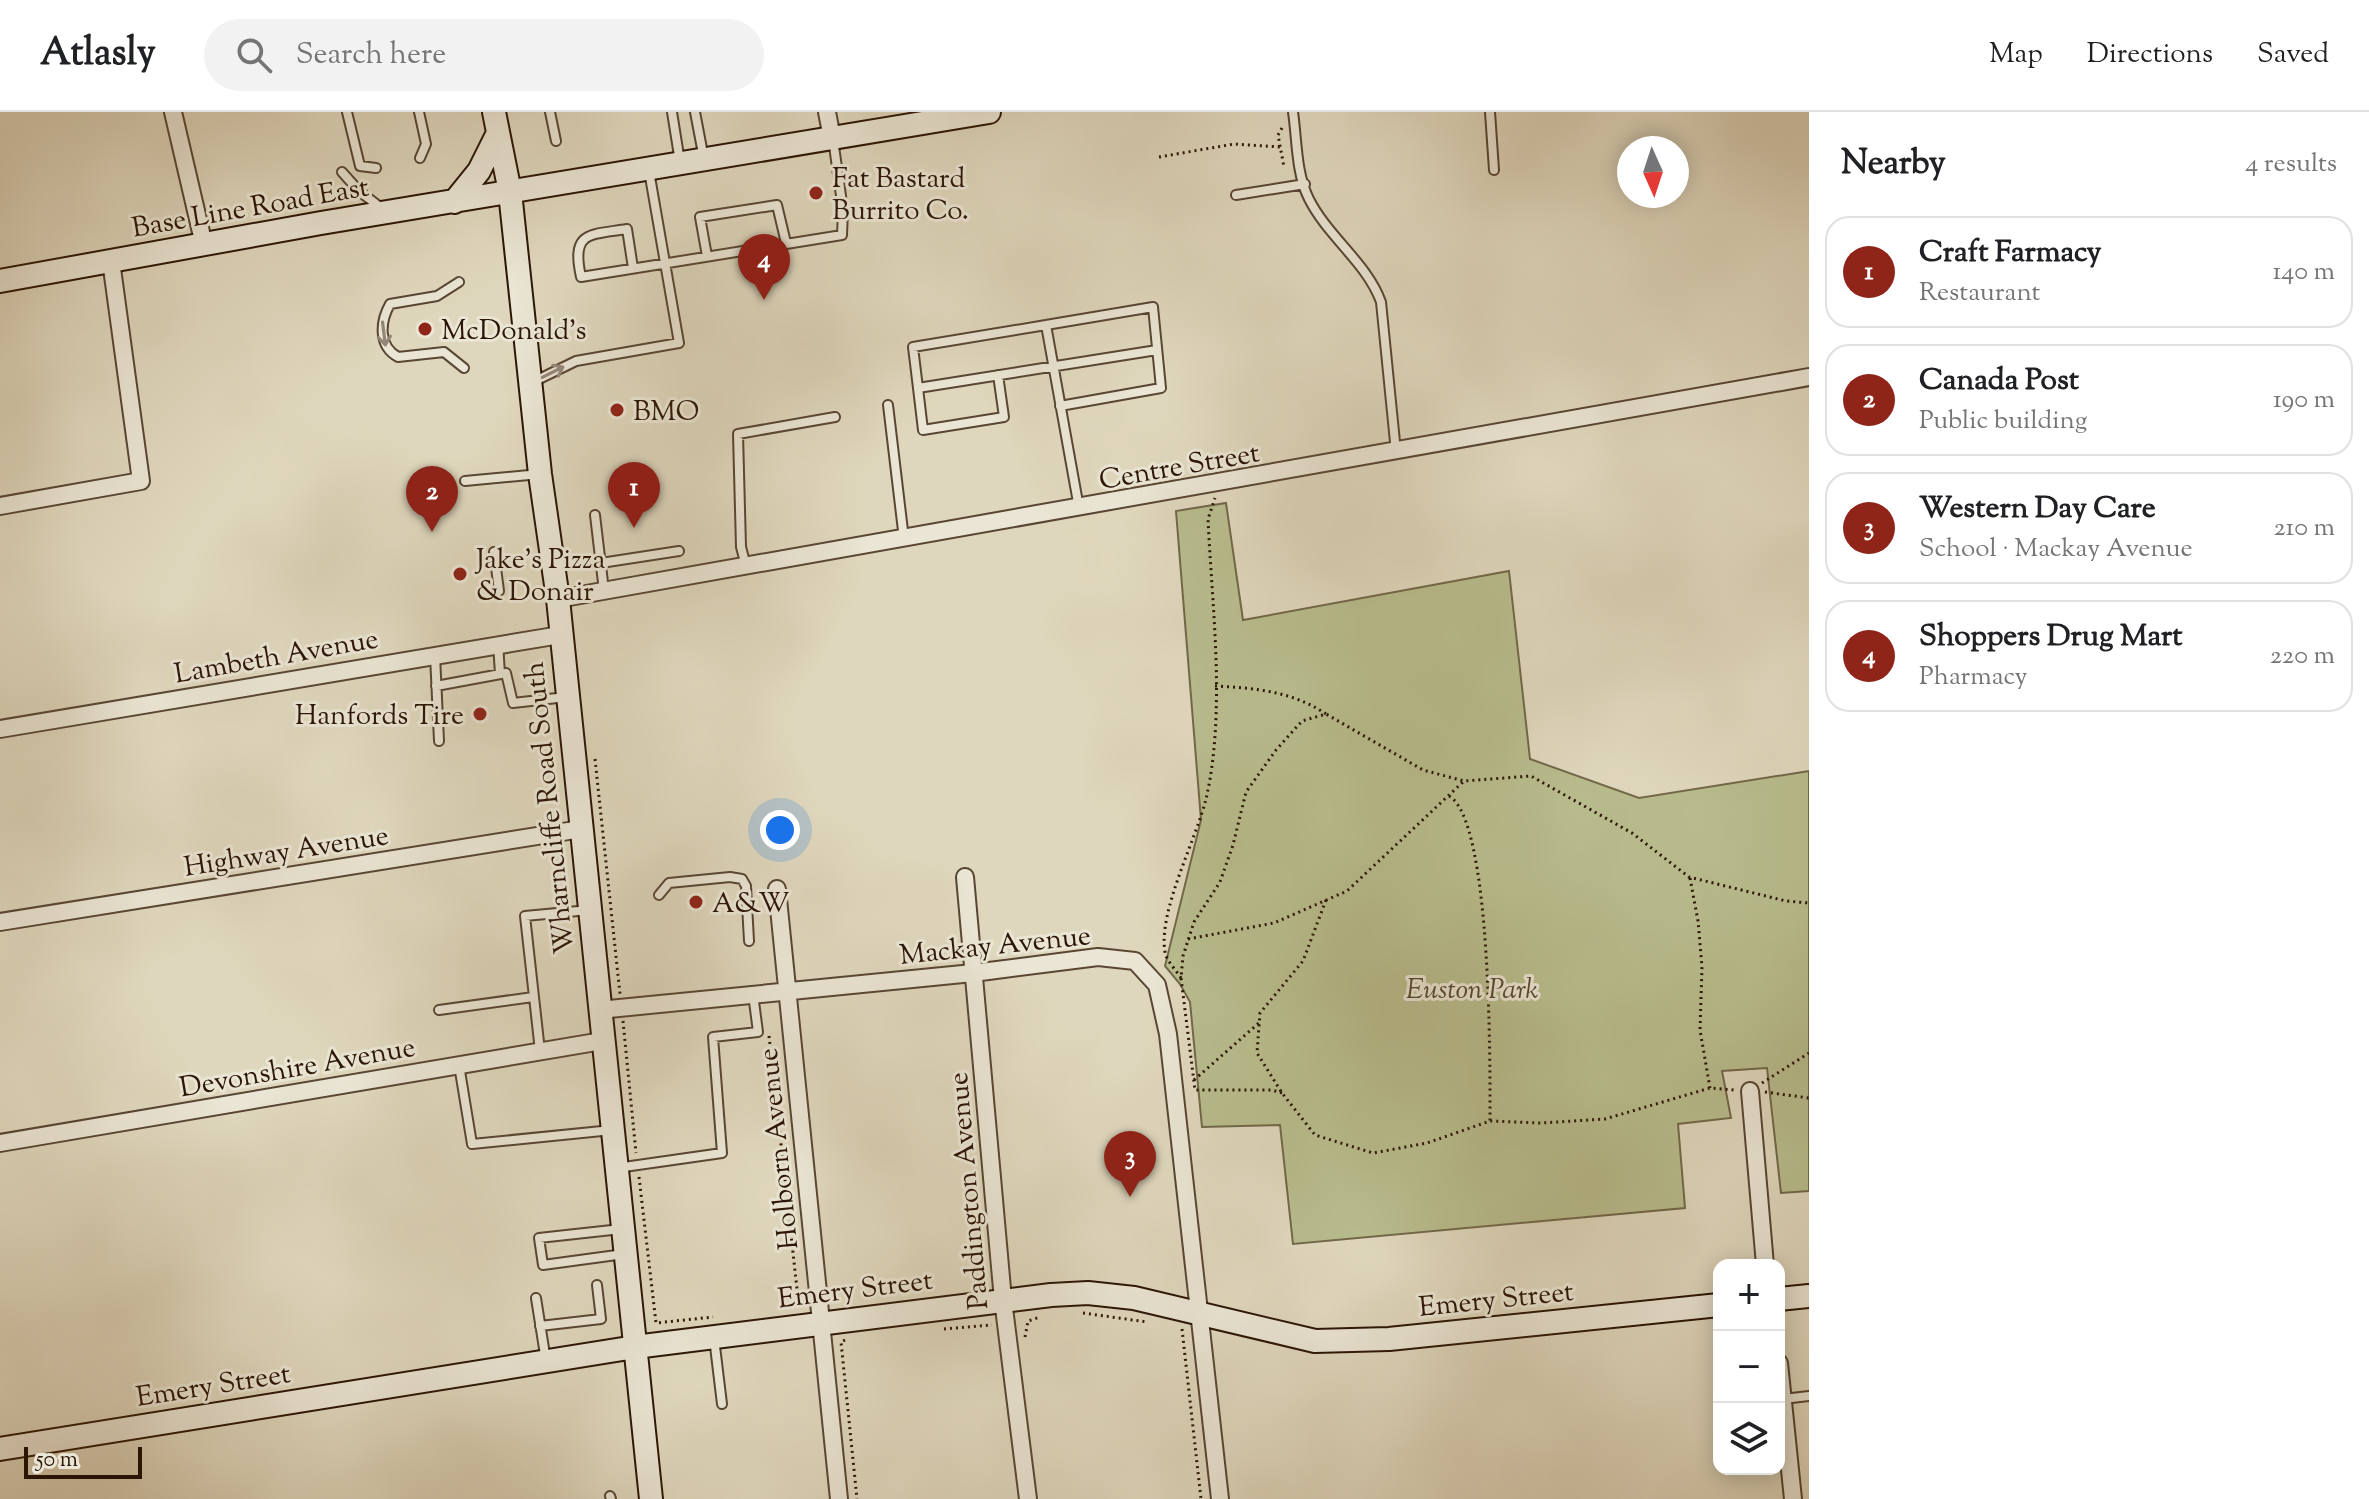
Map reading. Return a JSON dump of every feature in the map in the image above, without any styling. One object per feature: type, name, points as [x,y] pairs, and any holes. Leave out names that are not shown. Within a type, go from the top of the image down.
[{"type":"street","points":[[173,112],[204,245]]},
{"type":"street","points":[[827,112],[832,138]]},
{"type":"street","name":"Base Line Road East","points":[[0,281],[940,117],[989,112]]},
{"type":"street","points":[[454,202],[479,171],[496,123]]},
{"type":"street","name":"Wharncliffe Road South","points":[[496,123],[510,192],[540,474],[558,599],[589,910],[610,1009],[602,1041],[612,1130],[627,1167],[623,1229],[651,1499]]},
{"type":"street","points":[[0,506],[141,481],[111,261]]},
{"type":"street","name":"Centre Street","points":[[558,599],[1221,484],[1809,377]]},
{"type":"street","name":"Lambeth Avenue","points":[[0,729],[560,635]]},
{"type":"street","name":"Highway Avenue","points":[[0,922],[581,829]]},
{"type":"street","name":"Paddington Avenue","points":[[965,877],[1003,1300],[1028,1499]]},
{"type":"street","name":"Holborn Avenue","points":[[777,889],[839,1499]]},
{"type":"street","name":"Mackay Avenue","points":[[610,1009],[973,973],[1098,957],[1135,961],[1157,985],[1168,1034],[1220,1499]]},
{"type":"street","name":"Devonshire Avenue","points":[[0,1143],[602,1041]]},
{"type":"street","points":[[1750,1091],[1764,1259]]},
{"type":"street","name":"Emery Street","points":[[0,1449],[635,1347],[713,1327],[821,1323],[1003,1300],[1088,1293],[1134,1298],[1315,1341],[1354,1341],[1713,1306]]},
{"type":"street","points":[[1785,1298],[1809,1296]]},
{"type":"street","points":[[1783,1403],[1793,1499]]},
{"type":"lane","points":[[347,112],[360,166],[376,168]]},
{"type":"lane","points":[[419,112],[426,144],[420,158]]},
{"type":"lane","points":[[550,112],[556,141]]},
{"type":"lane","points":[[672,112],[680,164]]},
{"type":"lane","points":[[695,112],[705,160]]},
{"type":"lane","points":[[1293,112],[1308,198],[1357,265],[1375,284],[1381,302],[1396,452]]},
{"type":"lane","points":[[1490,112],[1494,170]]},
{"type":"lane","points":[[633,268],[627,229],[585,235],[579,241],[577,259],[581,277],[842,235],[843,210],[832,138]]},
{"type":"lane","points":[[531,384],[576,361],[679,343],[649,170]]},
{"type":"lane","points":[[342,172],[370,200],[388,212]]},
{"type":"lane","points":[[1236,195],[1305,184]]},
{"type":"lane","points":[[707,256],[700,217],[716,214],[777,205],[786,243]]},
{"type":"lane","points":[[459,282],[437,296],[390,304],[383,319],[383,330],[386,349],[398,357],[444,352],[464,368]]},
{"type":"lane","points":[[998,375],[1004,417],[923,430],[913,347],[1153,307],[1161,388],[1060,406]]},
{"type":"lane","points":[[1046,325],[1079,509]]},
{"type":"lane","points":[[918,388],[1157,350]]},
{"type":"lane","points":[[888,405],[904,540]]},
{"type":"lane","points":[[746,567],[741,547],[738,434],[835,417]]},
{"type":"lane","points":[[465,481],[540,474]]},
{"type":"lane","points":[[595,515],[604,591]]},
{"type":"lane","points":[[601,563],[679,551]]},
{"type":"lane","points":[[494,552],[499,591]]},
{"type":"lane","points":[[498,643],[500,674]]},
{"type":"lane","points":[[435,655],[439,741]]},
{"type":"lane","points":[[436,686],[506,673],[513,703],[567,697]]},
{"type":"lane","points":[[659,895],[669,883],[730,877],[742,879],[746,886],[749,941]]},
{"type":"lane","points":[[540,1051],[525,916],[589,910]]},
{"type":"lane","points":[[627,1167],[722,1153],[713,1037],[758,1032],[753,994]]},
{"type":"lane","points":[[439,1010],[533,997]]},
{"type":"lane","points":[[459,1065],[472,1144],[612,1130]]},
{"type":"lane","points":[[623,1229],[539,1238],[543,1265],[625,1254]]},
{"type":"lane","points":[[540,1326],[601,1319],[597,1285]]},
{"type":"lane","points":[[536,1298],[546,1362]]},
{"type":"lane","points":[[713,1327],[722,1404]]},
{"type":"lane","points":[[1785,1399],[1809,1396]]},
{"type":"path","points":[[1284,124],[1278,135],[1284,167]]},
{"type":"path","points":[[1159,157],[1234,144],[1280,147]]},
{"type":"path","points":[[1181,978],[1165,954],[1167,926],[1182,868],[1206,800],[1217,725],[1208,519],[1221,484]]},
{"type":"path","points":[[1215,686],[1265,689],[1310,703],[1423,770],[1464,781],[1531,776],[1632,833],[1689,877],[1786,901],[1809,903]]},
{"type":"path","points":[[1282,1093],[1272,1090],[1195,1090],[1181,978],[1188,939],[1194,922],[1220,882],[1246,792],[1276,750],[1302,721],[1326,714]]},
{"type":"path","points":[[1188,939],[1274,923],[1347,891],[1464,781]]},
{"type":"path","points":[[598,782],[610,1009],[627,1167],[656,1323],[713,1327]]},
{"type":"path","points":[[1449,796],[1457,800],[1467,825],[1481,898],[1489,978],[1490,1121]]},
{"type":"path","points":[[1689,877],[1698,921],[1702,967],[1700,1030],[1710,1088]]},
{"type":"path","points":[[1326,900],[1303,961],[1260,1013],[1257,1053],[1282,1093],[1315,1135],[1373,1153],[1427,1143],[1490,1121],[1541,1123],[1605,1119],[1710,1088],[1809,1098]]},
{"type":"path","points":[[1194,1080],[1260,1022]]},
{"type":"path","points":[[767,1023],[799,1308]]},
{"type":"path","points":[[1750,1091],[1809,1053]]},
{"type":"path","points":[[1070,1314],[1129,1318],[1159,1324]]},
{"type":"path","points":[[1026,1349],[1028,1321],[1044,1315]]},
{"type":"path","points":[[944,1329],[992,1325],[996,1337]]},
{"type":"path","points":[[1174,1327],[1183,1329],[1201,1499]]},
{"type":"path","points":[[848,1338],[841,1342],[857,1499]]},
{"type":"green space","name":"Euston Park","points":[[1226,503],[1243,620],[1509,571],[1530,759],[1639,798],[1809,771],[1809,1191],[1781,1193],[1767,1068],[1722,1071],[1731,1118],[1678,1124],[1685,1208],[1293,1244],[1280,1125],[1202,1127],[1190,1002],[1165,966],[1201,820],[1176,511]]},
{"type":"place","name":"Fat Bastard Burrito Co.","points":[[816,193]]},
{"type":"place","name":"Shoppers Drug Mart","points":[[764,300]]},
{"type":"place","name":"McDonald's","points":[[425,329]]},
{"type":"place","name":"BMO","points":[[617,410]]},
{"type":"place","name":"Craft Farmacy","points":[[634,528]]},
{"type":"place","name":"Canada Post","points":[[432,532]]},
{"type":"place","name":"Jake's Pizza & Donair","points":[[460,574]]},
{"type":"place","name":"Hanfords Tire","points":[[480,714]]},
{"type":"place","name":"A&W","points":[[696,902]]},
{"type":"place","name":"Western Day Care","points":[[1130,1197]]}]
